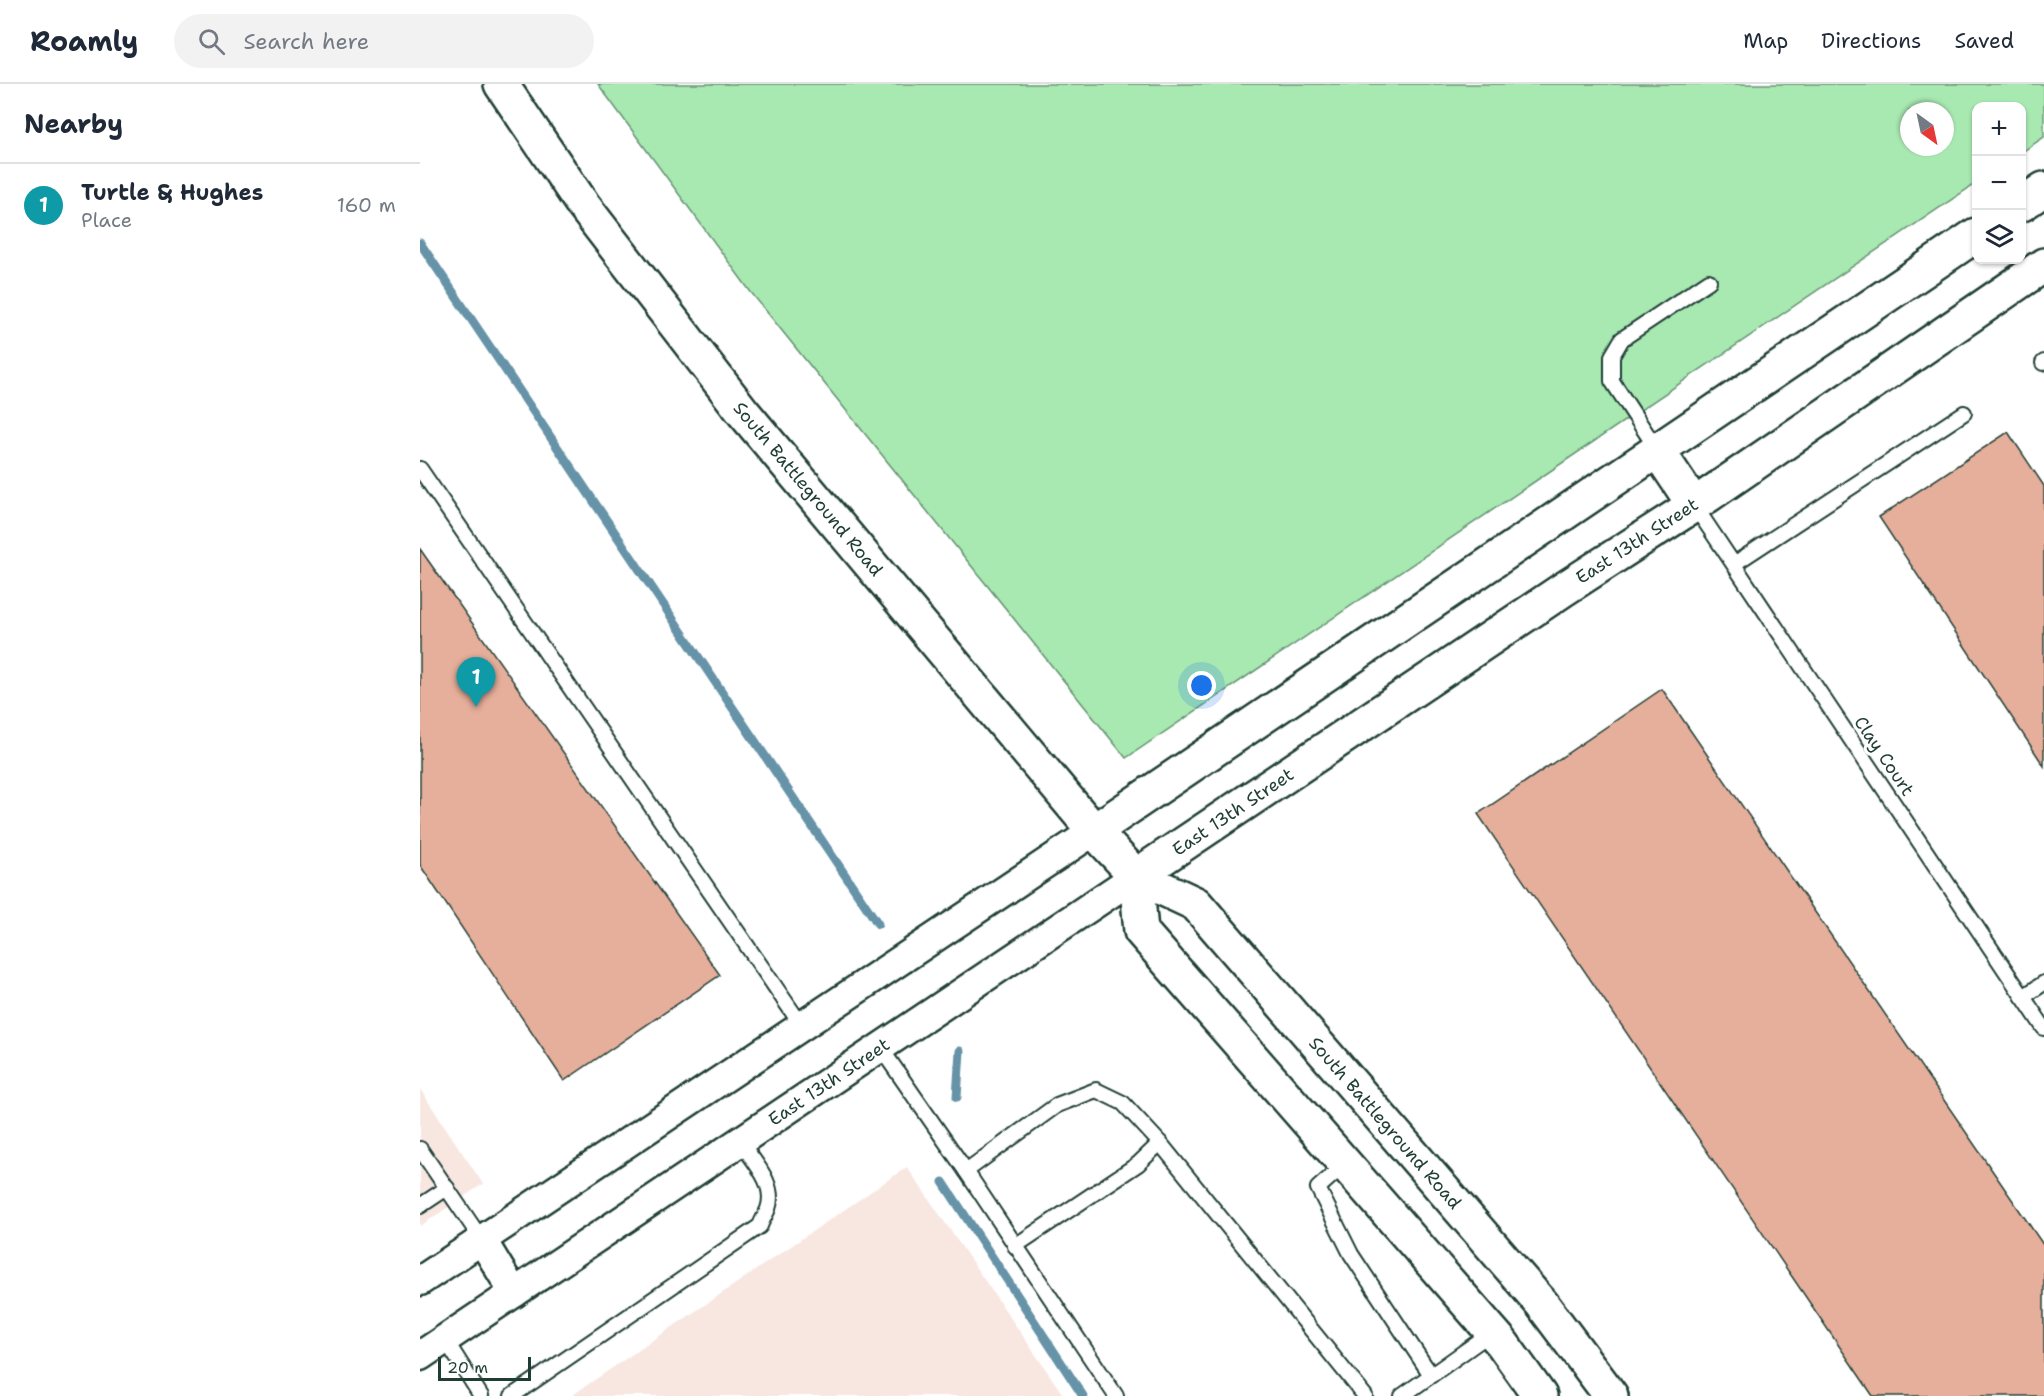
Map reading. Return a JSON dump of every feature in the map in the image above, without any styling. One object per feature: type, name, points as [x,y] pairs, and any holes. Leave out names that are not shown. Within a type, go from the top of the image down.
[{"type":"main road","name":"South Battleground Road","points":[[501,84],[583,205],[743,412],[1094,831],[1136,876],[1196,904],[1542,1304],[1611,1396]]},
{"type":"main road","points":[[2026,201],[2044,189]]},
{"type":"main road","points":[[1094,831],[1972,238]]},
{"type":"main road","name":"East 13th Street","points":[[1136,876],[1564,589],[1694,505],[2044,265]]},
{"type":"main road","points":[[1658,451],[1694,505]]},
{"type":"main road","points":[[1136,876],[1140,931],[1492,1332],[1540,1396]]},
{"type":"street","points":[[420,1281],[1094,831]]},
{"type":"street","name":"East 13th Street","points":[[420,1356],[1136,876]]},
{"type":"street","points":[[482,1240],[514,1293]]},
{"type":"lane","points":[[1658,451],[1612,381],[1612,356],[1622,339],[1709,281]]},
{"type":"lane","points":[[1734,564],[1964,413]]},
{"type":"lane","points":[[420,469],[802,1026]]},
{"type":"lane","name":"Clay Court","points":[[1694,505],[2044,1028]]},
{"type":"lane","points":[[2023,997],[2044,983]]},
{"type":"lane","points":[[880,1047],[966,1170],[1116,1396]]},
{"type":"lane","points":[[966,1170],[1057,1106],[1096,1090],[1123,1103],[1160,1143],[1365,1396]]},
{"type":"lane","points":[[512,1396],[760,1226],[771,1196],[768,1183],[740,1142]]},
{"type":"lane","points":[[1015,1246],[1138,1164],[1160,1143]]},
{"type":"lane","points":[[420,1149],[482,1240]]},
{"type":"lane","points":[[1345,1164],[1318,1188],[1352,1254],[1431,1375]]},
{"type":"lane","points":[[420,1206],[447,1188]]},
{"type":"lane","points":[[1402,1396],[1492,1332]]},
{"type":"lane","points":[[445,1339],[481,1396]]},
{"type":"shaded area","points":[[420,1089],[483,1184],[420,1226]]},
{"type":"shaded area","points":[[907,1167],[1064,1396],[571,1396]]},
{"type":"green space","points":[[598,84],[2044,84],[2044,137],[2026,149],[2026,102],[1972,102],[1972,186],[1126,758],[750,291]]},
{"type":"building","points":[[2008,432],[2044,486],[2044,766],[1879,517]]},
{"type":"building","points":[[420,549],[720,975],[564,1081],[420,865]]},
{"type":"building","points":[[1662,689],[2044,1246],[2044,1396],[1873,1396],[1478,814]]},
{"type":"waterway","points":[[420,243],[878,924]]},
{"type":"waterway","points":[[957,1097],[960,1051]]},
{"type":"waterway","points":[[943,1182],[1083,1396]]},
{"type":"place","name":"Turtle & Hughes","points":[[476,707]]}]
